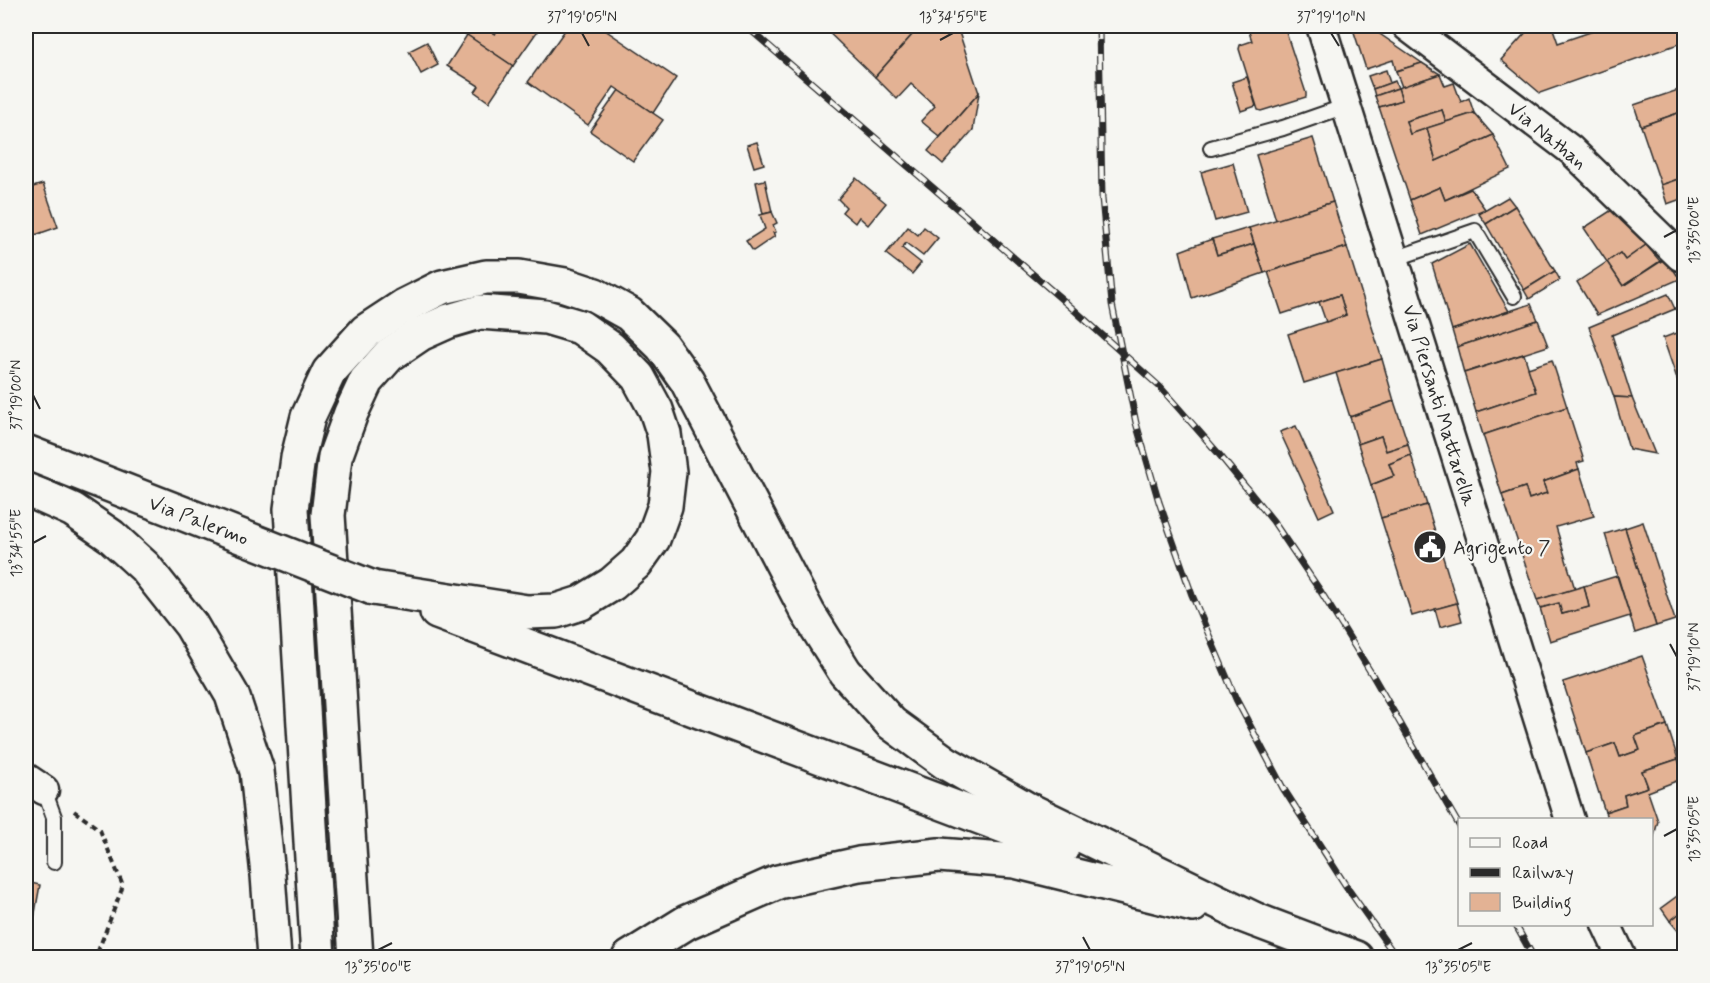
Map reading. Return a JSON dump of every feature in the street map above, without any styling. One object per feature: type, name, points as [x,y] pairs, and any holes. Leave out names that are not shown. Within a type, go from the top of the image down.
[{"type":"main road","points":[[318,957],[291,509],[298,458],[308,417],[329,372],[366,331],[404,306],[442,287],[486,278],[519,277],[565,285],[596,295],[629,314],[662,346],[687,381],[808,613],[845,672],[891,723],[946,763],[1004,797],[1256,920]]},
{"type":"main road","points":[[356,957],[328,515],[335,457],[351,413],[366,381],[389,355],[420,334],[449,321],[480,312],[546,317],[580,327],[610,348],[638,377],[656,410],[664,434],[669,472],[668,483],[665,506],[653,539],[636,563],[612,584],[581,603],[556,611],[527,612],[373,588]]},
{"type":"main road","name":"Via Palermo","points":[[26,452],[373,588]]},
{"type":"main road","points":[[26,489],[73,510],[111,536],[145,567],[191,625],[232,695],[257,771],[274,957]]},
{"type":"main road","points":[[373,588],[1356,957]]},
{"type":"main road","points":[[629,957],[687,922],[778,882],[859,864],[939,855],[1015,861],[1256,920]]},
{"type":"street","name":"Via Piersanti Mattarella","points":[[1321,26],[1570,818]]},
{"type":"street","name":"Via Nathan","points":[[1407,26],[1571,150],[1680,256]]},
{"type":"street","points":[[1607,926],[1622,957]]},
{"type":"lane","points":[[1211,148],[1282,128],[1346,106]]},
{"type":"lane","points":[[1395,260],[1475,231],[1514,296]]},
{"type":"lane","points":[[35,784],[54,817],[54,862]]},
{"type":"path","points":[[35,784],[100,830],[123,886],[98,951],[93,957]]},
{"type":"building","points":[[452,26],[473,26],[467,35]]},
{"type":"building","points":[[473,26],[480,26],[495,34],[500,26],[541,26],[513,66],[467,35]]},
{"type":"building","points":[[480,26],[500,26],[495,34]]},
{"type":"building","points":[[568,26],[599,26],[676,78],[653,113],[614,87],[588,125],[528,82]]},
{"type":"building","points":[[822,26],[920,26],[875,77]]},
{"type":"building","points":[[920,26],[957,26],[979,93],[940,137],[921,121],[935,106],[911,84],[897,99],[875,77]]},
{"type":"building","points":[[1247,26],[1284,26],[1306,97],[1258,110],[1239,49],[1240,45],[1252,41]]},
{"type":"building","points":[[1352,26],[1368,26],[1422,63],[1396,71],[1393,60],[1366,69]]},
{"type":"building","points":[[1552,26],[1558,43],[1608,26],[1684,26],[1684,42],[1540,93],[1501,60],[1529,29]]},
{"type":"building","points":[[467,35],[513,66],[489,102],[475,92],[479,86],[447,66]]},
{"type":"building","points":[[427,42],[438,65],[421,74],[409,51]]},
{"type":"building","points":[[1422,63],[1440,74],[1402,87],[1396,71]]},
{"type":"building","points":[[1386,70],[1390,83],[1373,89],[1368,76]]},
{"type":"building","points":[[1440,74],[1445,86],[1454,83],[1461,102],[1469,98],[1474,113],[1446,122],[1442,110],[1406,121],[1410,134],[1427,128],[1436,161],[1493,135],[1510,169],[1445,200],[1440,187],[1410,200],[1379,107],[1402,100],[1398,88]]},
{"type":"building","points":[[1247,77],[1256,106],[1241,111],[1232,82]]},
{"type":"building","points":[[1395,81],[1398,88],[1375,96],[1373,89]]},
{"type":"building","points":[[1398,88],[1402,100],[1379,107],[1375,96]]},
{"type":"building","points":[[1684,88],[1684,105],[1679,106],[1681,112],[1641,126],[1634,105]]},
{"type":"building","points":[[619,90],[663,120],[633,161],[590,131]]},
{"type":"building","points":[[979,93],[973,130],[943,164],[928,151]]},
{"type":"building","points":[[1442,110],[1446,122],[1410,134],[1406,121]]},
{"type":"building","points":[[1681,112],[1684,121],[1684,177],[1661,185],[1641,126]]},
{"type":"building","points":[[1474,113],[1493,135],[1436,161],[1427,128]]},
{"type":"building","points":[[1313,138],[1333,202],[1276,220],[1256,155]]},
{"type":"building","points":[[757,142],[764,164],[754,167],[747,145]]},
{"type":"building","points":[[1233,163],[1247,212],[1215,221],[1201,172]]},
{"type":"building","points":[[1684,177],[1684,198],[1667,204],[1661,185]]},
{"type":"building","points":[[856,178],[886,203],[868,225],[859,217],[855,223],[842,212],[846,207],[838,199]]},
{"type":"building","points":[[765,180],[772,212],[763,214],[756,182]]},
{"type":"building","points":[[43,184],[58,227],[35,235],[26,207],[26,189]]},
{"type":"building","points":[[1440,187],[1445,200],[1471,189],[1485,209],[1422,235],[1410,200]]},
{"type":"building","points":[[1508,197],[1515,206],[1486,224],[1479,214]]},
{"type":"building","points":[[1333,202],[1347,247],[1264,273],[1249,228]]},
{"type":"building","points":[[1515,206],[1555,271],[1524,290],[1486,224]]},
{"type":"building","points":[[26,207],[35,235],[26,238]]},
{"type":"building","points":[[1615,208],[1646,245],[1625,260],[1620,253],[1607,262],[1584,228]]},
{"type":"building","points":[[772,212],[777,223],[773,225],[775,236],[753,251],[746,241],[765,229],[760,215]]},
{"type":"building","points":[[908,227],[918,235],[924,227],[938,238],[923,256],[906,243],[902,248],[921,263],[912,274],[886,254]]},
{"type":"building","points":[[1249,228],[1254,244],[1217,255],[1212,239]]},
{"type":"building","points":[[1212,239],[1217,255],[1254,244],[1264,273],[1192,298],[1180,251]]},
{"type":"building","points":[[1470,244],[1509,311],[1452,330],[1432,264]]},
{"type":"building","points":[[1646,245],[1660,261],[1623,286],[1607,262],[1620,253],[1625,260]]},
{"type":"building","points":[[1347,247],[1382,359],[1304,383],[1288,334],[1346,315],[1340,295],[1282,314],[1268,272]]},
{"type":"building","points":[[1666,258],[1677,275],[1679,273],[1682,278],[1597,315],[1577,282],[1607,262],[1623,286]]},
{"type":"building","points":[[1555,271],[1560,280],[1529,299],[1524,290]]},
{"type":"building","points":[[1668,294],[1675,309],[1612,335],[1632,398],[1614,397],[1589,327]]},
{"type":"building","points":[[1340,295],[1346,315],[1326,322],[1319,302]]},
{"type":"building","points":[[1531,304],[1538,320],[1457,347],[1452,330]]},
{"type":"building","points":[[1538,320],[1548,346],[1464,373],[1457,347]]},
{"type":"building","points":[[1684,330],[1684,389],[1681,390],[1663,338]]},
{"type":"building","points":[[1524,354],[1536,392],[1476,412],[1464,373]]},
{"type":"building","points":[[1382,359],[1394,401],[1350,417],[1336,373]]},
{"type":"building","points":[[1552,360],[1567,407],[1483,435],[1476,412],[1536,392],[1528,368]]},
{"type":"building","points":[[1614,397],[1632,398],[1655,454],[1629,449]]},
{"type":"building","points":[[1394,401],[1408,444],[1386,451],[1381,436],[1358,444],[1350,417]]},
{"type":"building","points":[[1567,407],[1584,461],[1577,463],[1579,469],[1543,482],[1547,493],[1529,499],[1525,487],[1502,495],[1483,435]]},
{"type":"building","points":[[1296,426],[1334,510],[1319,517],[1280,432]]},
{"type":"building","points":[[1381,436],[1386,451],[1408,444],[1411,455],[1389,464],[1394,476],[1371,485],[1358,444]]},
{"type":"building","points":[[1411,455],[1427,505],[1381,518],[1371,485],[1394,476],[1389,464]]},
{"type":"building","points":[[1579,469],[1594,516],[1556,527],[1575,589],[1537,600],[1502,495],[1525,487],[1529,499],[1547,493],[1543,482]]},
{"type":"building","points":[[1427,505],[1457,603],[1412,616],[1381,518]]},
{"type":"building","points":[[1643,522],[1675,620],[1656,626],[1625,528]]},
{"type":"building","points":[[1625,528],[1656,626],[1635,633],[1605,534]]},
{"type":"building","points":[[1617,576],[1630,616],[1550,641],[1540,608],[1559,603],[1562,614],[1589,607],[1584,586]]},
{"type":"building","points":[[1584,586],[1589,607],[1562,614],[1559,603],[1540,608],[1537,600]]},
{"type":"building","points":[[1457,603],[1462,621],[1440,627],[1435,609]]},
{"type":"building","points":[[1642,656],[1667,725],[1635,736],[1640,750],[1620,757],[1615,743],[1586,753],[1563,682]]},
{"type":"building","points":[[1667,725],[1678,759],[1642,771],[1648,787],[1624,795],[1626,805],[1605,812],[1586,753],[1615,743],[1620,757],[1640,750],[1635,736]]},
{"type":"building","points":[[1678,759],[1684,778],[1648,792],[1658,821],[1653,840],[1653,818],[1607,818],[1605,812],[1626,805],[1624,795],[1648,787],[1642,771]]},
{"type":"building","points":[[26,882],[40,885],[30,941],[26,941]]},
{"type":"building","points":[[1684,891],[1684,910],[1670,921],[1661,908]]},
{"type":"building","points":[[1684,910],[1684,927],[1679,932],[1670,921]]},
{"type":"railway","points":[[746,26],[1160,387],[1273,521],[1321,592],[1373,676],[1458,824]]},
{"type":"railway","points":[[1099,26],[1102,198],[1112,304],[1136,423],[1159,502],[1192,595],[1236,699],[1283,788],[1348,889],[1397,958]]},
{"type":"railway","points":[[1516,926],[1534,958]]},
{"type":"place","name":"Agrigento 7","points":[[1430,547]]}]
